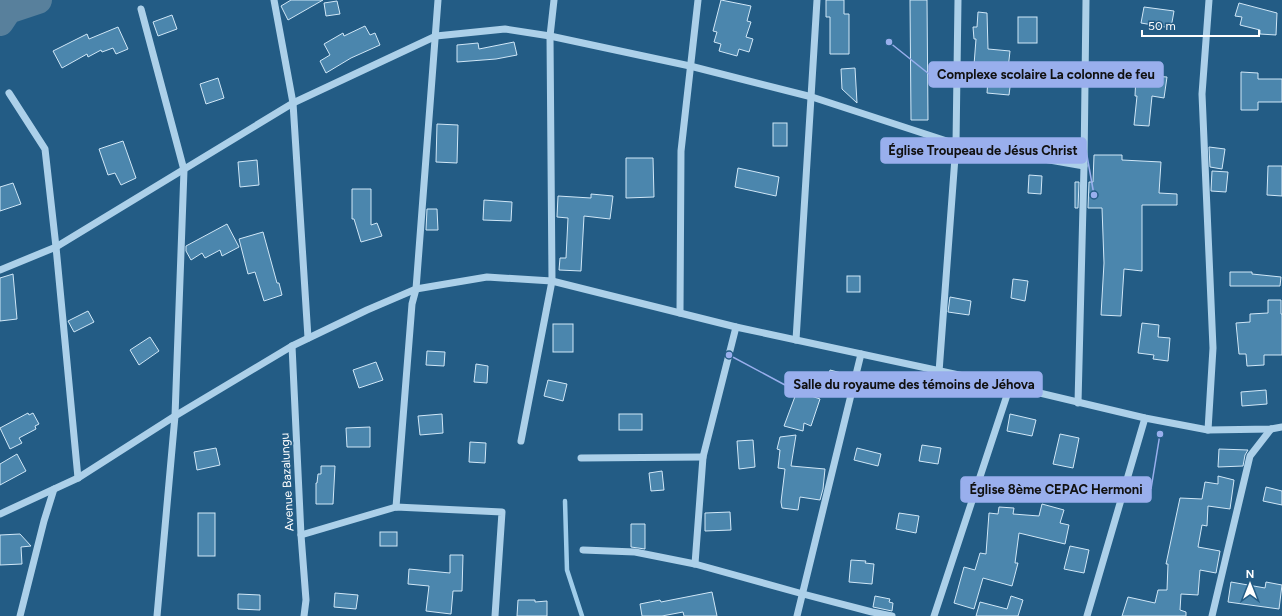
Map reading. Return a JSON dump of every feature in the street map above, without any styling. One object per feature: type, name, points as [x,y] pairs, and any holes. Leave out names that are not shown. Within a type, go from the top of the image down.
[{"type":"street","points":[[274,0],[293,103],[308,338]]},
{"type":"street","points":[[396,507],[412,304],[416,289],[438,0]]},
{"type":"street","points":[[522,440],[552,281],[550,36],[554,0]]},
{"type":"street","points":[[680,313],[680,151],[698,0]]},
{"type":"street","points":[[796,340],[817,0]]},
{"type":"street","points":[[939,372],[956,144],[958,0]]},
{"type":"street","points":[[1078,403],[1084,166],[1086,0]]},
{"type":"street","points":[[1208,430],[1213,348],[1202,94],[1209,0]]},
{"type":"street","points":[[141,9],[184,170],[175,416],[157,616]]},
{"type":"street","points":[[0,270],[56,247],[293,103],[436,36],[505,29],[550,36],[690,66],[812,97],[956,144],[1084,166]]},
{"type":"street","points":[[9,93],[45,149],[78,478]]},
{"type":"street","points":[[0,514],[78,478],[175,416],[308,338],[416,289],[488,277],[552,281],[736,327],[939,372],[1010,386],[1145,418],[1208,430],[1272,430],[1282,427]]},
{"type":"street","points":[[695,564],[703,457],[736,327]]},
{"type":"street","name":"Avenue Bazalungu","points":[[292,346],[301,535],[306,600],[304,616]]},
{"type":"street","points":[[797,616],[861,354]]},
{"type":"street","points":[[934,616],[1010,386]]},
{"type":"street","points":[[1087,616],[1145,418]]},
{"type":"street","points":[[1212,616],[1250,456],[1272,430]]},
{"type":"street","points":[[581,458],[703,457]]},
{"type":"street","points":[[20,616],[44,521],[54,489]]},
{"type":"street","points":[[301,535],[396,507],[502,512],[495,616]]},
{"type":"street","points":[[583,550],[635,552],[695,564],[803,594],[892,616]]},
{"type":"building","points":[[291,0],[323,0],[288,20],[281,6]]},
{"type":"building","points":[[721,0],[751,6],[747,21],[751,22],[746,37],[753,39],[749,52],[739,49],[737,56],[719,51],[721,44],[714,42],[717,32],[713,31]]},
{"type":"building","points":[[826,0],[844,0],[844,14],[849,14],[849,54],[830,54],[830,17],[826,17]]},
{"type":"building","points":[[910,0],[927,0],[928,120],[911,120]]},
{"type":"building","points":[[337,1],[340,14],[326,16],[324,3]]},
{"type":"building","points":[[1239,3],[1277,13],[1276,35],[1260,34],[1260,30],[1240,25],[1242,17],[1235,16]]},
{"type":"building","points":[[1144,7],[1174,11],[1171,28],[1141,23]]},
{"type":"building","points":[[978,12],[987,13],[988,49],[1010,51],[1007,78],[1011,79],[1009,95],[987,93],[989,66],[974,65],[976,39],[974,39],[973,27],[977,27]]},
{"type":"building","points":[[172,15],[177,29],[158,36],[153,22]]},
{"type":"building","points":[[1018,17],[1037,17],[1037,43],[1018,43]]},
{"type":"building","points":[[365,26],[370,35],[375,33],[380,45],[351,58],[326,73],[320,61],[330,55],[324,44],[343,33],[344,36]]},
{"type":"building","points":[[118,27],[128,49],[116,54],[113,48],[102,52],[101,50],[88,57],[87,54],[62,68],[53,51],[87,34],[89,39]]},
{"type":"building","points":[[514,42],[517,55],[496,59],[457,62],[457,45],[478,43],[479,49]]},
{"type":"building","points":[[855,68],[857,103],[842,89],[841,69]]},
{"type":"building","points":[[1241,72],[1258,73],[1258,79],[1282,79],[1282,102],[1258,102],[1258,110],[1241,110]]},
{"type":"building","points":[[1136,75],[1167,77],[1164,98],[1152,96],[1149,126],[1134,125],[1137,96],[1135,96]]},
{"type":"building","points":[[218,78],[224,98],[206,104],[200,84]]},
{"type":"building","points":[[773,123],[787,123],[787,146],[773,146]]},
{"type":"building","points":[[437,124],[458,125],[457,163],[436,162]]},
{"type":"building","points":[[123,141],[136,178],[121,185],[115,173],[108,175],[99,149]]},
{"type":"building","points":[[1209,147],[1225,149],[1222,169],[1210,167]]},
{"type":"building","points":[[1094,155],[1122,155],[1122,160],[1161,162],[1159,193],[1177,194],[1177,205],[1142,205],[1142,271],[1124,269],[1121,316],[1101,315],[1104,263],[1102,208],[1088,208],[1089,182],[1093,182]]},
{"type":"building","points":[[626,158],[653,158],[654,197],[626,198]]},
{"type":"building","points":[[257,160],[259,185],[240,187],[238,162]]},
{"type":"building","points":[[1268,166],[1282,166],[1282,196],[1267,195]]},
{"type":"building","points":[[738,168],[779,177],[776,196],[735,187]]},
{"type":"building","points":[[1212,171],[1228,172],[1226,192],[1211,191]]},
{"type":"building","points":[[1029,175],[1042,176],[1041,194],[1028,193]]},
{"type":"building","points":[[1075,182],[1079,182],[1078,208],[1075,208]]},
{"type":"building","points":[[13,183],[21,204],[0,211],[0,187]]},
{"type":"building","points":[[352,189],[371,189],[371,225],[377,223],[382,236],[361,242],[354,219],[352,219]]},
{"type":"building","points":[[591,194],[613,196],[610,219],[584,216],[581,271],[559,270],[560,258],[566,258],[568,218],[557,217],[558,196],[591,198]]},
{"type":"building","points":[[484,200],[512,202],[511,221],[483,220]]},
{"type":"building","points":[[427,209],[437,209],[438,230],[426,230]]},
{"type":"building","points":[[227,224],[239,247],[222,256],[220,250],[205,258],[202,253],[191,260],[186,251],[186,246]]},
{"type":"building","points":[[263,232],[277,283],[279,283],[282,295],[264,301],[255,272],[248,274],[239,239]]},
{"type":"building","points":[[1230,272],[1252,272],[1252,274],[1281,277],[1280,286],[1230,286]]},
{"type":"building","points":[[13,274],[17,319],[0,321],[0,278]]},
{"type":"building","points":[[847,276],[860,276],[860,292],[847,292]]},
{"type":"building","points":[[1013,279],[1028,281],[1025,301],[1011,298]]},
{"type":"building","points":[[950,297],[971,301],[969,315],[948,312]]},
{"type":"building","points":[[1268,300],[1281,300],[1282,355],[1264,355],[1264,365],[1247,366],[1246,354],[1239,354],[1236,323],[1250,322],[1250,314],[1268,313]]},
{"type":"building","points":[[88,311],[94,322],[74,332],[68,321]]},
{"type":"building","points":[[1142,323],[1159,325],[1158,337],[1170,338],[1168,361],[1153,359],[1154,355],[1138,353]]},
{"type":"building","points":[[553,324],[573,324],[573,352],[553,352]]},
{"type":"building","points":[[150,337],[159,351],[139,365],[130,350]]},
{"type":"building","points":[[427,351],[445,352],[444,366],[426,365]]},
{"type":"building","points":[[376,362],[383,380],[359,388],[353,370]]},
{"type":"building","points":[[476,364],[488,366],[487,383],[474,382]]},
{"type":"building","points":[[830,370],[849,375],[846,388],[827,383]]},
{"type":"building","points":[[548,380],[567,384],[563,401],[544,396]]},
{"type":"building","points":[[1266,390],[1267,404],[1242,406],[1241,392]]},
{"type":"building","points":[[797,391],[820,399],[811,426],[804,423],[803,431],[784,426]]},
{"type":"building","points":[[28,413],[29,415],[33,413],[39,424],[35,426],[36,429],[19,438],[22,443],[10,449],[0,428]]},
{"type":"building","points":[[442,414],[443,433],[420,435],[418,416]]},
{"type":"building","points":[[619,414],[642,414],[642,430],[619,430]]},
{"type":"building","points":[[1010,414],[1036,420],[1032,436],[1007,431]]},
{"type":"building","points":[[370,427],[370,447],[347,447],[346,428]]},
{"type":"building","points":[[1060,434],[1079,438],[1073,468],[1053,464]]},
{"type":"building","points":[[796,435],[791,466],[825,469],[823,489],[820,500],[800,497],[798,510],[782,508],[781,502],[785,469],[778,468],[780,450],[777,449],[780,437]]},
{"type":"building","points":[[753,440],[755,467],[739,469],[737,441]]},
{"type":"building","points":[[470,442],[486,443],[485,463],[469,462]]},
{"type":"building","points":[[922,445],[941,448],[938,464],[919,461]]},
{"type":"building","points":[[216,448],[220,465],[197,470],[194,452]]},
{"type":"building","points":[[857,448],[881,454],[878,466],[854,460]]},
{"type":"building","points":[[1219,449],[1248,450],[1245,455],[1243,466],[1218,467]]},
{"type":"building","points":[[17,454],[26,471],[0,485],[0,464]]},
{"type":"building","points":[[321,466],[335,466],[333,504],[316,504],[316,483],[318,474],[321,474]]},
{"type":"building","points":[[662,471],[664,490],[651,491],[649,473]]},
{"type":"building","points":[[1218,476],[1234,480],[1230,509],[1208,506],[1207,526],[1202,525],[1198,547],[1220,551],[1216,573],[1200,570],[1198,595],[1181,594],[1180,610],[1186,612],[1186,616],[1122,616],[1128,597],[1155,603],[1158,590],[1167,590],[1168,564],[1166,564],[1180,498],[1202,499],[1205,482],[1218,484]]},
{"type":"building","points":[[1266,487],[1282,491],[1282,505],[1263,501]]},
{"type":"building","points":[[1042,504],[1064,510],[1060,523],[1069,525],[1065,544],[1019,533],[1015,563],[1018,563],[1012,586],[983,578],[974,609],[954,603],[964,567],[975,570],[980,553],[986,554],[989,513],[998,514],[999,507],[1014,508],[1013,514],[1039,516]]},
{"type":"building","points":[[730,512],[731,530],[705,531],[705,513]]},
{"type":"building","points":[[198,513],[215,513],[215,556],[198,556]]},
{"type":"building","points":[[899,513],[919,516],[916,533],[896,529]]},
{"type":"building","points":[[631,524],[645,524],[645,549],[631,547]]},
{"type":"building","points":[[380,532],[397,532],[397,546],[380,546]]},
{"type":"building","points":[[20,534],[31,546],[21,547],[22,564],[0,565],[0,535]]},
{"type":"building","points":[[1070,546],[1089,550],[1084,573],[1064,569]]},
{"type":"building","points":[[450,555],[463,555],[462,591],[453,591],[451,614],[426,611],[429,586],[408,584],[409,569],[450,573]]},
{"type":"building","points":[[851,560],[866,561],[865,563],[874,564],[872,584],[849,582]]},
{"type":"building","points":[[1231,582],[1265,588],[1266,582],[1282,585],[1279,609],[1228,602]]},
{"type":"building","points":[[712,592],[717,616],[684,616],[683,612],[662,616],[642,616],[640,604],[660,600],[661,602]]},
{"type":"building","points":[[335,593],[358,595],[356,609],[334,607]]},
{"type":"building","points":[[238,594],[260,595],[260,610],[238,609]]},
{"type":"building","points":[[875,596],[890,599],[889,602],[893,603],[892,611],[873,607]]},
{"type":"building","points":[[1011,596],[1023,600],[1018,616],[976,616],[980,602],[1007,609]]},
{"type":"building","points":[[518,600],[535,600],[535,602],[547,601],[547,616],[517,616]]},
{"type":"waterway","points":[[0,22],[8,10],[38,0]]},
{"type":"waterway","points":[[565,501],[567,570],[582,616]]},
{"type":"place","name":"Complexe scolaire La colonne de feu","points":[[889,42]]},
{"type":"place","name":"Église Troupeau de Jésus Christ","points":[[1094,195]]},
{"type":"place","name":"Salle du royaume des témoins de Jéhova","points":[[729,355]]},
{"type":"place","name":"Église 8ème CEPAC Hermoni","points":[[1160,434]]}]
